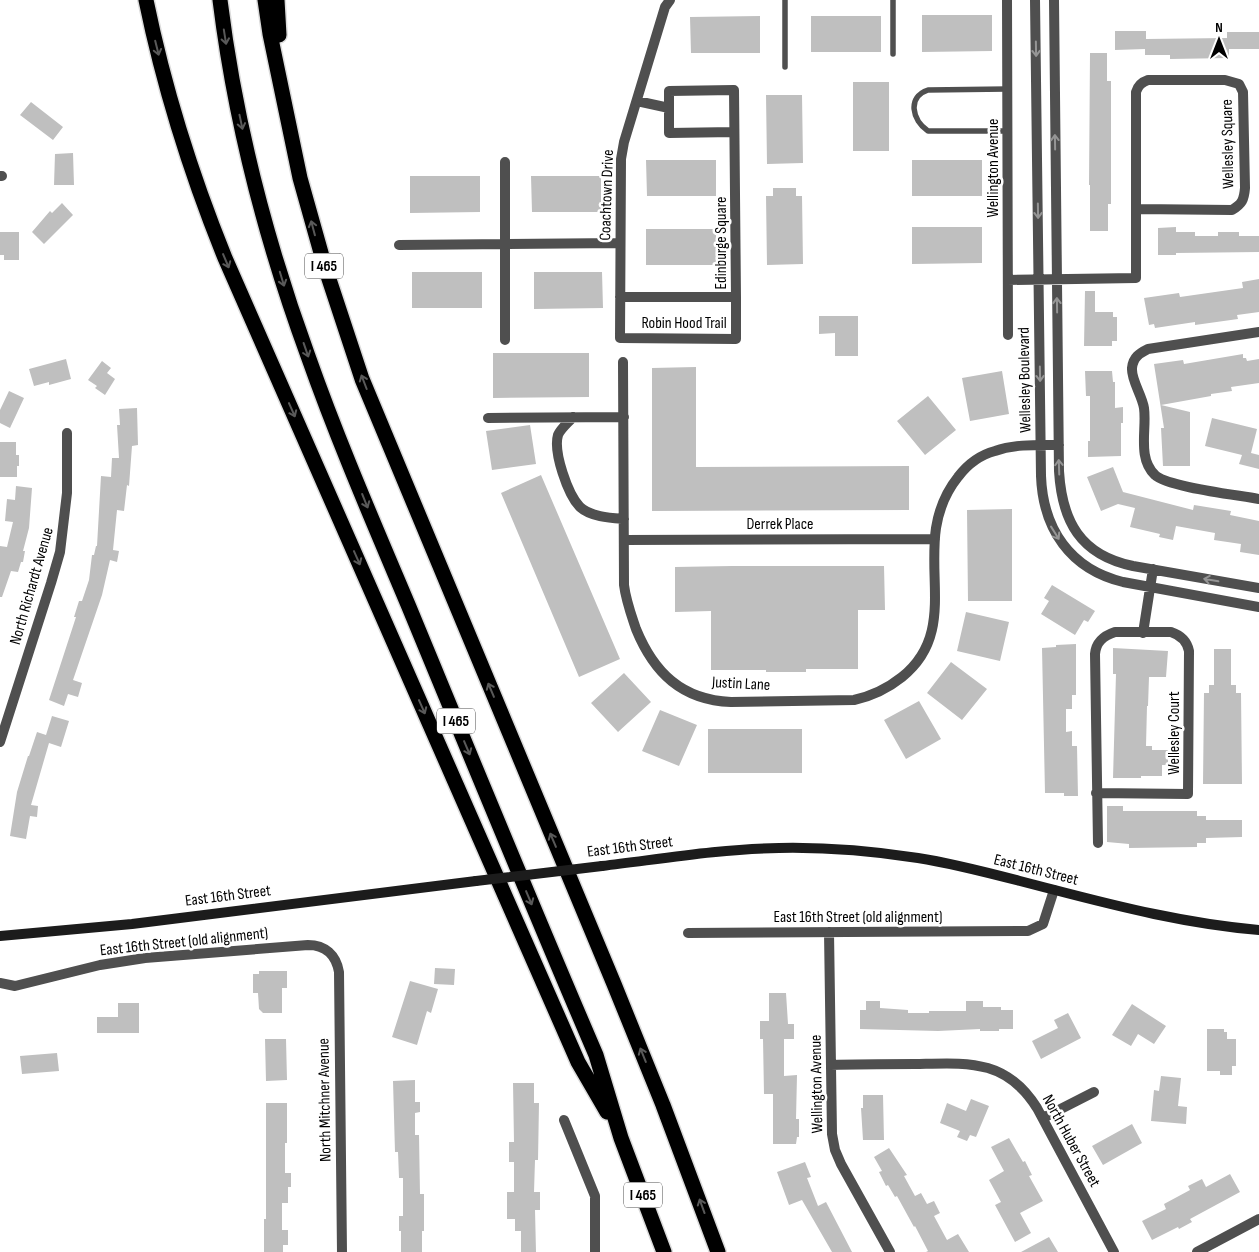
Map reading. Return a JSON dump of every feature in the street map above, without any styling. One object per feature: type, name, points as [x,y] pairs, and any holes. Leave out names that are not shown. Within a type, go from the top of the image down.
[{"type":"highway","points":[[146,0],[183,144],[221,249],[578,1062],[621,1138]]},
{"type":"highway","name":"I 465","points":[[220,0],[230,74],[256,189],[306,352],[366,506],[596,1055],[621,1138],[664,1252]]},
{"type":"highway","name":"I 465","points":[[265,0],[270,34],[300,178],[322,258],[362,379],[617,992],[666,1113],[718,1252]]},
{"type":"highway","points":[[277,0],[284,99]]},
{"type":"street","name":"Coachtown Drive","points":[[620,338],[621,160],[665,8],[670,0]]},
{"type":"street","name":"Wellington Avenue","points":[[1007,0],[1008,335]]},
{"type":"street","name":"Wellesley Boulevard","points":[[1035,0],[1040,445],[1042,496],[1050,524],[1058,539],[1071,554],[1096,573],[1114,580],[1151,588],[1259,607]]},
{"type":"street","name":"Wellesley Boulevard","points":[[1054,0],[1059,445],[1062,498],[1069,519],[1080,536],[1096,551],[1114,560],[1153,570],[1259,588]]},
{"type":"street","name":"Wellesley Square","points":[[1148,80],[1225,80],[1239,84],[1243,92],[1244,200],[1232,210],[1137,209],[1137,87],[1142,82],[1148,80]]},
{"type":"street","name":"Edinburge Square","points":[[620,297],[736,297],[734,90],[669,91],[669,133],[734,132]]},
{"type":"street","points":[[637,101],[669,108]]},
{"type":"street","points":[[505,162],[505,340]]},
{"type":"street","points":[[1008,280],[1136,278],[1137,209]]},
{"type":"street","points":[[399,245],[620,243]]},
{"type":"street","name":"Robin Hood Trail","points":[[620,338],[736,339],[736,297]]},
{"type":"street","points":[[1259,332],[1148,349],[1140,353],[1134,360],[1132,370],[1132,377],[1139,390],[1144,407],[1146,460],[1153,473],[1169,483],[1259,499]]},
{"type":"street","name":"Justin Lane","points":[[623,362],[624,584],[626,599],[642,643],[654,664],[673,683],[699,697],[718,701],[854,700],[885,690],[915,665],[925,648],[934,623],[936,610],[935,539],[938,516],[944,499],[953,483],[968,466],[985,454],[1014,446],[1059,445]]},
{"type":"street","points":[[573,417],[558,435],[557,447],[560,463],[572,496],[581,508],[594,514],[624,519]]},
{"type":"street","points":[[488,418],[624,417]]},
{"type":"street","name":"North Richardt Avenue","points":[[0,742],[60,552],[68,493],[67,433]]},
{"type":"street","name":"Derrek Place","points":[[624,540],[935,539]]},
{"type":"street","points":[[1098,843],[1095,650],[1099,641],[1111,633],[1143,633],[1153,570]]},
{"type":"street","name":"Wellesley Court","points":[[1096,793],[1188,794],[1188,647],[1180,636],[1171,632],[1143,633]]},
{"type":"street","name":"East 16th Street","points":[[0,936],[132,924],[602,866],[741,850],[778,848],[846,850],[902,856],[956,865],[1182,920],[1259,930]]},
{"type":"street","name":"East 16th Street (old alignment)","points":[[688,933],[1028,930],[1044,924],[1054,890]]},
{"type":"street","name":"Wellington Avenue","points":[[830,932],[831,1125],[835,1150],[890,1252]]},
{"type":"street","name":"East 16th Street (old alignment)","points":[[0,984],[15,986],[100,965],[145,958],[308,945],[318,946],[328,951]]},
{"type":"street","name":"North Mitchner Avenue","points":[[328,951],[336,962],[339,977],[342,1252]]},
{"type":"street","name":"North Huber Street","points":[[830,1065],[967,1063],[980,1065],[999,1073],[1021,1088],[1034,1102],[1114,1252]]},
{"type":"street","points":[[1043,1118],[1094,1092]]},
{"type":"street","points":[[564,1120],[594,1196],[595,1252]]},
{"type":"street","points":[[1197,1252],[1259,1220]]},
{"type":"lane","points":[[785,0],[786,68]]},
{"type":"lane","points":[[893,0],[893,54]]},
{"type":"lane","points":[[1007,89],[928,90],[921,92],[916,98],[914,114],[921,126],[928,131],[1008,131]]},
{"type":"building","points":[[922,15],[992,15],[992,51],[922,52]]},
{"type":"building","points":[[760,16],[760,53],[691,53],[690,17]]},
{"type":"building","points":[[811,16],[881,16],[881,52],[811,52]]},
{"type":"building","points":[[1115,31],[1146,31],[1146,39],[1227,38],[1227,32],[1259,32],[1259,49],[1229,49],[1229,58],[1170,59],[1170,55],[1145,55],[1145,49],[1115,50]]},
{"type":"building","points":[[1090,53],[1107,53],[1107,81],[1111,81],[1111,204],[1108,204],[1108,231],[1090,231]]},
{"type":"building","points":[[853,82],[889,82],[889,151],[853,151]]},
{"type":"building","points":[[766,95],[802,95],[803,163],[767,164]]},
{"type":"building","points":[[31,102],[63,127],[53,140],[20,115]]},
{"type":"building","points":[[73,153],[74,185],[54,185],[55,154]]},
{"type":"building","points":[[646,160],[716,160],[716,196],[647,196]]},
{"type":"building","points":[[912,160],[982,160],[982,196],[912,196]]},
{"type":"building","points":[[410,176],[480,176],[480,212],[410,213]]},
{"type":"building","points":[[531,176],[601,176],[601,212],[532,212]]},
{"type":"building","points":[[773,188],[796,188],[796,196],[802,196],[803,264],[767,265],[766,196],[773,196]]},
{"type":"building","points":[[62,203],[73,215],[44,244],[32,232],[50,211],[52,213]]},
{"type":"building","points":[[912,227],[982,227],[982,263],[912,264]]},
{"type":"building","points":[[1176,227],[1176,232],[1195,232],[1195,236],[1218,236],[1218,232],[1239,232],[1239,236],[1259,236],[1259,252],[1158,255],[1158,228]]},
{"type":"building","points":[[646,229],[716,229],[716,265],[646,265]]},
{"type":"building","points":[[0,232],[19,232],[19,260],[4,260],[4,255],[0,255]]},
{"type":"building","points":[[412,272],[482,272],[482,308],[412,308]]},
{"type":"building","points":[[534,272],[602,272],[603,308],[534,309]]},
{"type":"building","points":[[1259,279],[1259,312],[1237,315],[1238,319],[1195,325],[1195,322],[1155,328],[1154,324],[1149,325],[1144,298],[1179,293],[1180,297],[1243,288],[1242,282]]},
{"type":"building","points":[[1085,291],[1095,291],[1095,312],[1113,312],[1113,317],[1117,317],[1117,341],[1112,341],[1112,346],[1084,346]]},
{"type":"building","points":[[819,316],[858,316],[858,356],[835,356],[835,333],[819,334]]},
{"type":"building","points":[[493,353],[589,353],[589,397],[493,398]]},
{"type":"building","points":[[1243,354],[1243,358],[1246,358],[1247,361],[1259,359],[1259,383],[1231,387],[1232,391],[1161,405],[1190,412],[1190,466],[1163,466],[1161,428],[1164,428],[1154,364],[1183,360],[1184,364]]},
{"type":"building","points":[[66,359],[71,379],[49,385],[49,382],[34,386],[29,369]]},
{"type":"building","points":[[102,361],[111,368],[107,373],[115,379],[105,395],[88,380]]},
{"type":"building","points":[[696,367],[696,467],[909,466],[909,510],[652,511],[652,368]]},
{"type":"building","points":[[1002,371],[1009,414],[970,421],[962,378]]},
{"type":"building","points":[[1085,371],[1112,371],[1113,382],[1115,382],[1115,408],[1123,407],[1121,456],[1088,457],[1090,396],[1086,396]]},
{"type":"building","points":[[9,391],[24,398],[10,428],[0,423],[0,410]]},
{"type":"building","points":[[928,396],[956,430],[925,455],[897,421]]},
{"type":"building","points":[[137,408],[138,445],[132,446],[129,486],[127,485],[124,511],[117,510],[113,550],[119,551],[117,562],[110,560],[102,595],[73,680],[82,683],[78,697],[68,694],[64,706],[49,700],[76,617],[74,617],[79,601],[82,601],[89,580],[92,555],[94,555],[97,546],[101,476],[111,477],[112,458],[119,458],[117,425],[120,425],[119,409]]},
{"type":"building","points":[[1212,418],[1257,429],[1251,453],[1259,455],[1259,469],[1239,464],[1242,455],[1205,446]]},
{"type":"building","points":[[530,425],[536,464],[492,470],[486,431]]},
{"type":"building","points":[[0,442],[16,442],[16,455],[19,455],[17,477],[0,477]]},
{"type":"building","points":[[1113,467],[1123,492],[1193,510],[1194,505],[1231,511],[1230,515],[1259,521],[1259,555],[1240,552],[1241,544],[1214,540],[1215,533],[1176,526],[1173,540],[1159,537],[1160,534],[1130,527],[1135,508],[1118,504],[1101,511],[1087,477]]},
{"type":"building","points":[[541,475],[620,659],[579,677],[501,493]]},
{"type":"building","points":[[16,486],[32,488],[29,528],[23,551],[25,551],[23,562],[21,562],[18,572],[11,571],[2,597],[0,597],[0,546],[7,547],[13,522],[5,521],[7,499],[15,500]]},
{"type":"building","points":[[1012,509],[1012,601],[968,601],[967,510]]},
{"type":"building","points":[[884,566],[885,610],[858,610],[858,669],[806,669],[806,672],[711,670],[711,611],[675,612],[675,567]]},
{"type":"building","points":[[1052,585],[1095,611],[1088,622],[1084,620],[1075,635],[1041,614],[1049,601],[1044,598]]},
{"type":"building","points":[[966,612],[1009,622],[1000,661],[957,651]]},
{"type":"building","points":[[1076,644],[1076,695],[1072,695],[1072,709],[1066,709],[1066,732],[1072,731],[1072,746],[1077,746],[1078,796],[1064,796],[1064,793],[1045,793],[1042,648]]},
{"type":"building","points":[[1113,648],[1168,651],[1166,677],[1149,677],[1147,706],[1146,746],[1152,746],[1152,750],[1168,750],[1168,765],[1162,765],[1162,776],[1113,778],[1116,674],[1113,674]]},
{"type":"building","points":[[1214,649],[1231,649],[1231,685],[1236,685],[1236,693],[1241,693],[1242,784],[1203,784],[1204,693],[1209,693],[1209,685],[1214,685]]},
{"type":"building","points":[[951,662],[987,689],[962,720],[927,693]]},
{"type":"building","points":[[624,673],[651,702],[618,732],[591,703]]},
{"type":"building","points":[[919,701],[941,739],[906,759],[884,720]]},
{"type":"building","points":[[660,710],[697,725],[679,766],[642,751]]},
{"type":"building","points":[[52,716],[69,721],[61,747],[49,743],[31,805],[38,806],[37,817],[30,816],[26,839],[10,836],[17,792],[28,756],[37,732],[46,735]]},
{"type":"building","points":[[708,729],[802,729],[802,773],[708,773]]},
{"type":"building","points":[[1107,806],[1123,806],[1123,811],[1197,811],[1197,816],[1206,816],[1206,820],[1242,820],[1242,837],[1206,838],[1206,843],[1197,843],[1197,847],[1129,848],[1129,844],[1107,842]]},
{"type":"building","points":[[435,968],[455,969],[454,985],[434,984]]},
{"type":"building","points":[[259,971],[287,971],[287,988],[282,988],[282,1013],[263,1013],[259,1009],[258,993],[253,993],[253,974],[259,974]]},
{"type":"building","points":[[410,981],[438,989],[431,1013],[427,1011],[417,1045],[392,1037]]},
{"type":"building","points":[[769,993],[786,993],[788,1024],[794,1024],[794,1039],[784,1039],[784,1076],[797,1075],[796,1119],[799,1119],[799,1137],[797,1137],[796,1144],[773,1144],[773,1094],[764,1094],[763,1039],[760,1039],[760,1021],[769,1021]]},
{"type":"building","points":[[866,1001],[880,1001],[880,1008],[908,1010],[908,1013],[929,1013],[929,1011],[966,1011],[966,1001],[983,1001],[983,1007],[1001,1007],[1001,1010],[1013,1010],[1013,1029],[999,1029],[999,1031],[980,1031],[980,1029],[938,1031],[860,1029],[860,1010],[866,1010]]},
{"type":"building","points":[[118,1003],[139,1003],[139,1033],[97,1033],[97,1017],[118,1017]]},
{"type":"building","points":[[1132,1004],[1166,1026],[1154,1044],[1138,1034],[1131,1046],[1112,1035]]},
{"type":"building","points":[[1068,1013],[1081,1038],[1041,1059],[1032,1041],[1058,1028],[1054,1020]]},
{"type":"building","points":[[1207,1029],[1224,1029],[1224,1032],[1227,1032],[1227,1039],[1236,1039],[1236,1066],[1232,1066],[1232,1075],[1220,1075],[1220,1071],[1207,1071]]},
{"type":"building","points":[[265,1039],[286,1039],[287,1080],[266,1081]]},
{"type":"building","points":[[57,1053],[59,1071],[22,1074],[20,1056]]},
{"type":"building","points":[[1161,1076],[1181,1078],[1178,1106],[1187,1107],[1186,1124],[1151,1121],[1154,1090],[1159,1091]]},
{"type":"building","points":[[415,1080],[415,1102],[420,1102],[420,1112],[415,1113],[415,1135],[419,1135],[420,1194],[424,1194],[424,1231],[422,1231],[422,1252],[401,1252],[399,1216],[403,1216],[403,1178],[399,1178],[398,1152],[395,1152],[393,1081]]},
{"type":"building","points":[[513,1083],[534,1083],[534,1103],[539,1103],[538,1160],[535,1160],[534,1192],[540,1192],[540,1210],[535,1210],[536,1252],[521,1252],[521,1231],[515,1231],[515,1219],[507,1219],[507,1192],[514,1192],[514,1162],[509,1162],[509,1142],[514,1142]]},
{"type":"building","points":[[863,1095],[883,1095],[884,1140],[863,1140],[861,1108],[863,1108]]},
{"type":"building","points":[[971,1099],[989,1106],[976,1137],[970,1135],[967,1141],[957,1137],[960,1131],[940,1123],[947,1103],[966,1111]]},
{"type":"building","points":[[266,1103],[287,1103],[285,1173],[291,1173],[291,1187],[288,1187],[288,1203],[282,1203],[282,1230],[288,1230],[288,1245],[283,1245],[283,1252],[264,1252],[264,1219],[266,1219]]},
{"type":"building","points":[[1132,1124],[1142,1143],[1103,1165],[1092,1146]]},
{"type":"building","points":[[1009,1138],[1023,1162],[1025,1161],[1032,1175],[1029,1176],[1043,1201],[1020,1213],[1031,1233],[1015,1242],[995,1205],[1001,1202],[989,1180],[1004,1171],[991,1147]]},
{"type":"building","points":[[889,1148],[907,1175],[904,1176],[915,1196],[921,1193],[927,1204],[934,1201],[940,1213],[934,1216],[947,1240],[958,1234],[969,1252],[926,1252],[928,1251],[915,1226],[897,1196],[895,1197],[888,1185],[886,1186],[879,1172],[882,1171],[874,1157]]},
{"type":"building","points":[[805,1162],[811,1177],[807,1178],[818,1206],[826,1202],[852,1252],[832,1252],[802,1200],[789,1205],[777,1172]]},
{"type":"building","points":[[1230,1174],[1240,1192],[1190,1219],[1192,1222],[1152,1240],[1142,1221],[1166,1209],[1164,1204],[1190,1190],[1188,1186],[1202,1179],[1206,1187]]},
{"type":"building","points":[[1049,1237],[1058,1252],[1021,1252]]}]
